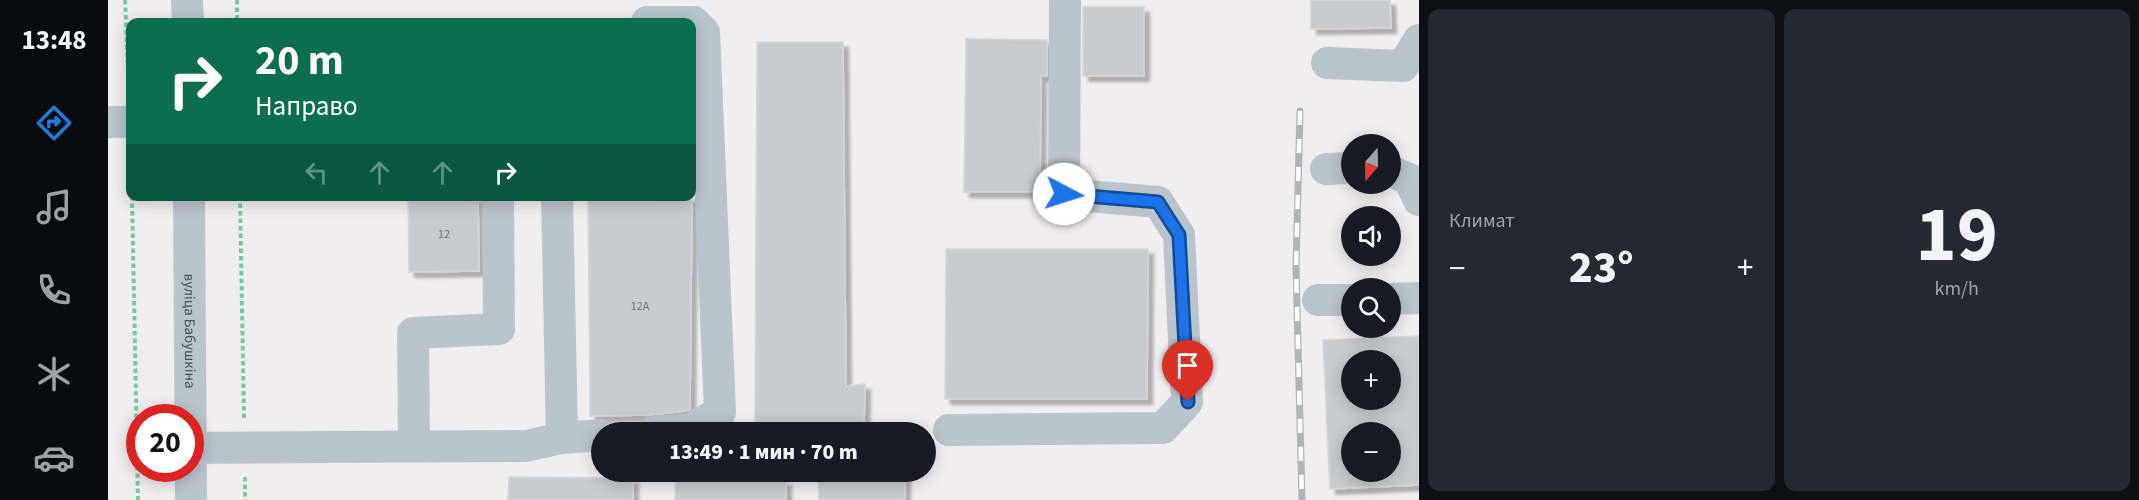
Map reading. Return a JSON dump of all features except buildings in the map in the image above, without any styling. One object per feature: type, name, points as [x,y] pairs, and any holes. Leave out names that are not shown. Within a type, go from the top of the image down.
[{"type":"street","points":[[187,0],[188,18]]},
{"type":"street","points":[[949,430],[1163,428],[1188,402],[1179,235],[1158,202],[1064,194],[1065,0]]},
{"type":"street","points":[[696,24],[704,32],[720,412],[703,422]]},
{"type":"street","points":[[1327,63],[1403,66],[1419,40]]},
{"type":"street","points":[[108,122],[126,122]]},
{"type":"street","points":[[1401,176],[1409,179],[1419,200]]},
{"type":"street","name":"вуліца Бабушкіна","points":[[189,201],[191,404]]},
{"type":"street","points":[[414,446],[413,333],[500,329],[498,201]]},
{"type":"street","points":[[557,201],[562,438]]},
{"type":"street","points":[[1401,299],[1419,298]]},
{"type":"street","points":[[1318,300],[1341,300]]},
{"type":"street","points":[[204,448],[526,446],[562,438],[591,436]]},
{"type":"street","name":"вуліца Бабушкіна","points":[[191,482],[191,500]]},
{"type":"path","points":[[125,0],[126,24]]},
{"type":"path","points":[[237,0],[237,18]]},
{"type":"path","points":[[132,201],[138,500]]},
{"type":"path","points":[[240,201],[245,500]]},
{"type":"railway","points":[[1300,111],[1296,266],[1302,500]]},
{"type":"route","points":[[1064,194],[1158,202],[1179,235],[1188,402]]}]
